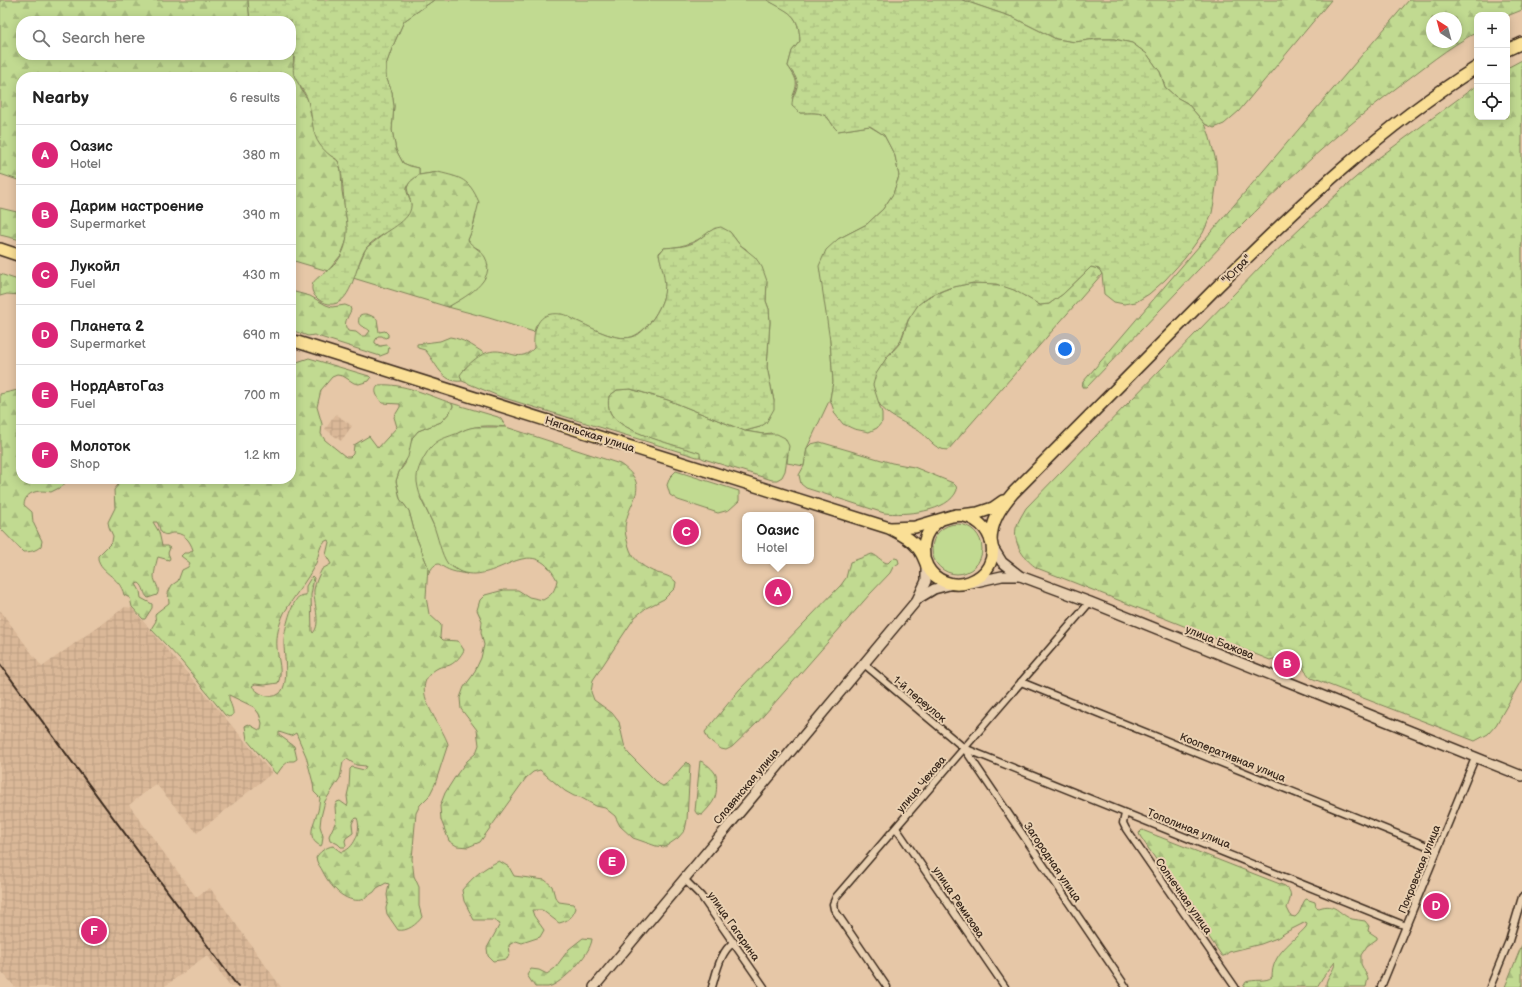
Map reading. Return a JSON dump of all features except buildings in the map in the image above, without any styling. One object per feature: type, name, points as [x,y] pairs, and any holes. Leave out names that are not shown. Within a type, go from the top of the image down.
[{"type":"highway","points":[[1510,48],[1522,42]]},
{"type":"highway","name":"\"Югра\"","points":[[1013,493],[1146,358],[1312,196],[1409,113],[1474,69]]},
{"type":"highway","points":[[0,249],[16,254]]},
{"type":"highway","name":"Няганьская улица","points":[[296,342],[889,528]]},
{"type":"highway","points":[[889,528],[915,527],[956,515],[973,514],[986,511],[999,504],[1013,493]]},
{"type":"highway","points":[[889,528],[914,543],[919,549],[930,570],[936,577],[944,582],[958,584],[975,580],[985,571],[991,559],[991,534],[995,518],[1002,506],[1013,493]]},
{"type":"highway","points":[[956,515],[968,517],[978,522],[986,530],[992,543]]},
{"type":"highway","points":[[925,561],[923,548],[926,537],[932,527],[941,520]]},
{"type":"street","points":[[992,543],[1002,562],[1020,576]]},
{"type":"street","points":[[917,600],[926,581],[925,561]]},
{"type":"street","points":[[917,600],[929,591],[942,586],[1002,576],[1020,576]]},
{"type":"street","name":"улица Бажова","points":[[1020,576],[1090,602],[1522,776]]},
{"type":"street","name":"Славянская улица","points":[[594,987],[917,600]]},
{"type":"street","name":"улица Чехова","points":[[887,987],[834,909],[833,904],[836,897],[1090,602]]},
{"type":"street","name":"1-й переулок","points":[[864,664],[964,748]]},
{"type":"street","name":"Кооперативная улица","points":[[1021,682],[1437,850]]},
{"type":"street","name":"Тополиная улица","points":[[964,748],[1406,926]]},
{"type":"street","name":"Загородная улица","points":[[964,748],[1126,987]]},
{"type":"street","name":"Покровская улица","points":[[1381,987],[1475,758]]},
{"type":"street","name":"Солнечная улица","points":[[1125,814],[1123,823],[1126,829],[1235,987]]},
{"type":"street","name":"улица Ремизова","points":[[896,828],[1005,987]]},
{"type":"street","name":"улица Гагарина","points":[[684,879],[701,896],[764,987]]},
{"type":"street","points":[[1490,987],[1509,941],[1522,897]]},
{"type":"street","points":[[712,987],[722,955],[734,942]]},
{"type":"shaded area","points":[[336,414],[352,426],[341,441],[325,429]]},
{"type":"shaded area","points":[[125,607],[132,608],[272,773],[197,833],[156,784],[129,805],[196,897],[210,888],[281,987],[231,987],[207,955],[164,987],[15,987],[0,970],[0,610],[42,667]]},
{"type":"green space","points":[[0,0],[248,0],[250,16],[16,16],[16,60],[293,60],[293,65],[295,72],[16,72],[16,179],[0,174]]},
{"type":"green space","points":[[248,0],[434,0],[404,21],[386,65],[386,77],[392,92],[394,106],[392,130],[396,150],[403,163],[419,168],[419,175],[412,180],[407,189],[411,206],[410,211],[397,226],[367,247],[363,253],[351,286],[343,299],[337,303],[328,304],[319,300],[315,296],[312,288],[316,279],[334,265],[343,252],[347,236],[347,228],[342,177],[340,165],[337,160],[325,151],[317,140],[307,98],[296,80],[296,72],[293,72],[294,60],[296,60],[296,16],[250,16]]},
{"type":"green space","points":[[434,0],[767,0],[787,11],[795,19],[798,25],[800,41],[792,51],[788,66],[796,81],[796,88],[792,98],[800,113],[822,114],[828,118],[838,131],[869,126],[884,135],[895,156],[899,176],[893,194],[883,209],[867,224],[838,239],[830,341],[833,382],[830,399],[807,448],[804,466],[787,463],[788,454],[771,433],[763,434],[745,431],[760,427],[774,401],[767,367],[770,322],[769,309],[766,301],[767,281],[746,249],[739,244],[730,232],[715,228],[686,245],[664,248],[659,253],[665,281],[665,290],[661,305],[645,328],[631,337],[624,338],[608,335],[561,314],[536,325],[534,332],[448,307],[461,299],[480,250],[470,244],[468,240],[476,216],[438,172],[419,175],[419,168],[403,163],[396,150],[392,130],[394,106],[392,92],[386,77],[386,65],[404,21]]},
{"type":"green space","points":[[767,0],[962,0],[1012,17],[1056,39],[1075,42],[1096,39],[1114,39],[1132,43],[1147,54],[1160,72],[1165,87],[1176,97],[1187,103],[1205,124],[1209,134],[1216,161],[1217,178],[1212,213],[1203,233],[1185,258],[1165,280],[1149,294],[1136,302],[1124,304],[1114,302],[1104,294],[1102,274],[1099,269],[1091,267],[1063,294],[1049,304],[1040,305],[1014,290],[996,284],[973,283],[949,288],[929,296],[918,305],[908,320],[900,342],[887,357],[876,374],[873,385],[882,413],[882,422],[877,428],[869,432],[854,429],[843,424],[835,414],[830,399],[833,382],[830,341],[819,266],[826,250],[838,239],[867,224],[883,209],[893,194],[899,176],[895,156],[884,135],[870,126],[838,131],[828,118],[822,114],[800,113],[792,106],[797,81],[788,66],[792,51],[800,41],[798,25],[795,19],[787,11]]},
{"type":"green space","points":[[962,0],[1331,0],[1239,111],[1224,124],[1214,128],[1205,124],[1187,103],[1176,97],[1165,87],[1160,72],[1147,54],[1132,43],[1114,39],[1096,39],[1075,42],[1056,39],[1012,17]]},
{"type":"green space","points":[[1409,0],[1522,0],[1522,10],[1510,15],[1510,12],[1474,12],[1474,34],[1462,40],[1462,12],[1426,12],[1426,48],[1450,48],[1353,122],[1313,157],[1235,232],[1087,387],[1082,387],[1083,382]]},
{"type":"green space","points":[[1522,60],[1522,679],[1496,725],[1488,734],[1475,741],[1311,678],[1305,671],[1301,661],[1294,657],[1287,655],[1270,660],[1037,568],[1028,561],[1018,546],[1016,540],[1016,528],[1026,508],[1266,261],[1340,191],[1377,159],[1474,87],[1474,120],[1510,120],[1510,66]]},
{"type":"green space","points":[[296,74],[301,89],[308,100],[311,116],[329,154],[338,161],[341,170],[348,237],[341,255],[328,271],[296,261]]},
{"type":"green space","points":[[438,172],[463,180],[471,188],[479,202],[468,240],[485,257],[488,266],[487,274],[483,281],[470,294],[448,307],[353,278],[366,248],[405,218],[411,205],[407,188],[410,181],[419,175]]},
{"type":"green space","points":[[0,208],[16,212],[16,239],[0,235]]},
{"type":"green space","points":[[721,227],[730,232],[739,244],[755,257],[762,267],[767,281],[766,301],[769,309],[770,322],[767,367],[774,401],[774,409],[766,423],[760,427],[745,431],[668,400],[631,389],[617,390],[609,396],[609,410],[617,421],[638,433],[700,453],[700,457],[697,457],[501,397],[462,381],[460,375],[463,371],[475,359],[485,353],[501,351],[520,356],[529,352],[534,348],[534,335],[538,323],[541,319],[552,314],[564,315],[611,336],[625,338],[639,334],[654,317],[664,293],[665,286],[659,254],[664,248],[679,247],[690,244],[697,241],[713,229]]},
{"type":"green space","points":[[1091,267],[1099,269],[1102,274],[948,450],[935,446],[919,431],[890,415],[879,404],[873,387],[875,376],[882,364],[902,339],[913,311],[925,299],[958,286],[987,283],[996,284],[1014,290],[1040,305],[1049,304],[1063,294]]},
{"type":"green space","points":[[0,274],[16,279],[16,295],[7,294],[0,296]]},
{"type":"green space","points":[[296,292],[310,296],[332,307],[345,305],[350,307],[351,310],[347,318],[346,328],[348,331],[356,332],[361,336],[366,336],[370,331],[359,324],[360,315],[367,314],[377,319],[379,332],[385,331],[388,334],[388,337],[385,338],[378,336],[375,343],[380,346],[387,345],[389,347],[388,353],[380,356],[314,335],[308,336],[296,332]]},
{"type":"green space","points":[[450,337],[464,341],[484,353],[464,369],[461,378],[462,381],[455,381],[444,376],[425,350],[418,348],[417,346],[417,344],[440,341]]},
{"type":"green space","points":[[309,358],[369,376],[371,378],[369,381],[359,384],[354,383],[343,376],[337,375],[332,377],[321,390],[317,407],[322,424],[321,434],[325,440],[346,457],[350,457],[353,454],[354,445],[369,436],[378,448],[397,427],[394,417],[400,407],[400,404],[382,403],[376,392],[379,385],[397,386],[415,390],[451,403],[453,406],[450,412],[441,422],[418,431],[412,438],[408,457],[399,472],[396,481],[400,499],[409,511],[415,534],[428,567],[426,597],[429,614],[441,625],[440,637],[443,640],[458,641],[464,650],[460,657],[454,662],[448,666],[438,668],[429,676],[425,684],[425,694],[428,704],[448,744],[435,784],[429,796],[420,805],[416,813],[412,859],[414,876],[419,887],[419,906],[422,917],[415,925],[405,930],[398,930],[387,914],[386,908],[389,884],[386,883],[377,888],[374,892],[362,900],[349,899],[334,888],[317,862],[317,856],[325,849],[333,846],[341,852],[350,848],[356,839],[358,834],[357,818],[354,819],[352,824],[353,833],[346,838],[345,847],[341,847],[330,840],[329,836],[336,821],[335,806],[337,802],[340,801],[347,806],[348,804],[347,796],[350,769],[352,767],[364,770],[366,766],[356,765],[347,759],[343,762],[340,778],[325,801],[320,826],[323,836],[322,844],[321,846],[316,843],[313,839],[312,830],[318,811],[320,798],[314,792],[306,756],[296,733],[291,736],[279,732],[279,735],[294,746],[297,759],[294,761],[289,761],[277,774],[247,740],[245,726],[248,724],[261,730],[262,723],[259,714],[254,707],[229,695],[233,715],[229,717],[225,715],[182,662],[151,629],[156,621],[156,613],[169,603],[168,593],[172,585],[178,581],[182,570],[188,567],[190,563],[181,556],[184,553],[189,553],[193,550],[186,537],[176,533],[163,534],[160,531],[157,522],[153,522],[159,532],[162,546],[167,546],[170,548],[168,553],[170,558],[169,560],[158,557],[154,576],[158,588],[157,595],[148,598],[145,595],[141,585],[139,583],[136,584],[140,591],[141,598],[152,604],[152,608],[145,619],[143,619],[132,607],[130,598],[124,595],[122,588],[114,578],[101,566],[98,556],[112,542],[113,536],[108,522],[115,508],[114,490],[118,485],[296,484],[296,362]],"holes":[[[328,540],[329,542],[326,555],[331,564],[322,569],[314,590],[317,619],[316,629],[313,633],[311,595],[314,578],[312,576],[306,586],[306,595],[297,598],[291,609],[285,631],[284,641],[286,676],[284,684],[281,691],[276,696],[263,695],[256,691],[252,686],[255,684],[265,685],[278,683],[280,674],[277,648],[278,630],[284,613],[316,563],[323,543]]]},
{"type":"green space","points":[[630,389],[668,400],[745,431],[763,434],[777,434],[785,438],[789,446],[785,471],[782,477],[777,480],[772,480],[704,459],[700,457],[699,453],[665,443],[626,427],[617,421],[611,414],[608,403],[609,396],[617,390]]},
{"type":"green space","points":[[16,390],[16,484],[64,484],[51,492],[34,492],[27,496],[25,500],[24,505],[32,512],[33,522],[42,541],[41,546],[33,551],[23,552],[0,528],[0,394]]},
{"type":"green space","points":[[451,403],[498,417],[506,427],[482,426],[470,428],[458,433],[420,497],[459,571],[467,574],[452,571],[437,564],[431,569],[428,575],[428,567],[415,534],[409,511],[400,499],[396,481],[399,472],[405,464],[412,438],[418,431],[441,422],[450,412],[453,406]]},
{"type":"green space","points":[[475,427],[506,427],[620,464],[630,472],[635,480],[637,488],[636,495],[626,519],[625,529],[630,550],[634,558],[645,567],[674,580],[676,582],[675,588],[664,599],[646,608],[635,617],[593,680],[591,692],[594,700],[612,713],[619,722],[624,744],[628,753],[659,784],[663,786],[667,784],[687,762],[690,765],[687,820],[685,830],[678,838],[665,847],[656,846],[633,838],[620,826],[615,816],[605,808],[596,806],[565,791],[540,770],[533,772],[526,778],[480,842],[468,847],[457,846],[449,841],[441,820],[440,806],[445,793],[457,774],[467,761],[476,753],[479,745],[477,730],[461,709],[460,698],[464,687],[473,675],[481,658],[484,645],[481,632],[482,621],[477,610],[480,600],[485,595],[504,590],[518,590],[529,597],[543,600],[553,592],[557,580],[547,566],[536,559],[525,558],[488,572],[475,574],[461,572],[448,564],[441,551],[433,524],[420,493],[417,482],[418,471],[429,449],[436,442],[466,429]]},
{"type":"green space","points":[[820,442],[892,463],[914,467],[953,483],[957,490],[952,498],[945,504],[935,508],[914,513],[893,514],[884,513],[806,488],[801,484],[799,475],[804,466],[807,448],[811,444]]},
{"type":"green space","points":[[676,471],[739,491],[739,501],[729,510],[718,513],[678,500],[670,495],[667,485],[670,477]]},
{"type":"green space","points":[[952,524],[962,524],[975,531],[982,544],[982,554],[975,567],[962,574],[952,574],[943,570],[936,563],[932,554],[932,544],[936,535],[943,528]]},
{"type":"green space","points":[[872,554],[886,563],[895,558],[898,559],[899,563],[893,567],[890,573],[757,723],[732,747],[726,750],[721,749],[708,739],[705,732],[739,690],[841,585],[846,578],[850,562]]},
{"type":"green space","points":[[700,761],[713,771],[717,780],[714,800],[702,815],[697,814],[695,811]]},
{"type":"green space","points":[[1142,830],[1285,886],[1290,891],[1290,899],[1287,908],[1291,916],[1295,917],[1297,915],[1306,899],[1315,902],[1316,907],[1319,908],[1329,906],[1337,909],[1347,917],[1365,921],[1369,926],[1368,931],[1377,937],[1377,939],[1367,946],[1361,955],[1361,964],[1368,978],[1366,987],[1326,987],[1327,980],[1335,965],[1335,962],[1317,987],[1243,987],[1246,982],[1270,979],[1272,977],[1275,961],[1284,949],[1306,927],[1306,922],[1277,938],[1261,944],[1229,952],[1222,956],[1140,836],[1139,833]]},
{"type":"green space","points":[[499,861],[509,867],[514,876],[545,880],[552,886],[555,897],[559,902],[573,904],[576,908],[570,918],[559,923],[542,910],[532,910],[534,916],[544,930],[540,937],[522,943],[516,941],[509,945],[510,953],[507,959],[493,961],[488,956],[487,948],[500,924],[493,920],[474,920],[464,901],[462,890],[479,873]]},
{"type":"green space","points":[[583,938],[592,939],[587,952],[575,968],[554,985],[548,987],[535,987],[527,975],[531,969],[539,970],[547,974],[555,968],[569,949]]},
{"type":"green space","points":[[1522,945],[1522,987],[1505,987],[1521,947]]},
{"type":"railway","points":[[0,664],[238,987]]},
{"type":"place","name":"Лукойл","points":[[686,532]]},
{"type":"place","name":"Оазис","points":[[778,592]]},
{"type":"place","name":"Дарим настроение","points":[[1287,664]]},
{"type":"place","name":"НордАвтоГаз","points":[[612,862]]},
{"type":"place","name":"Планета 2","points":[[1436,906]]},
{"type":"place","name":"Молоток","points":[[94,931]]}]
